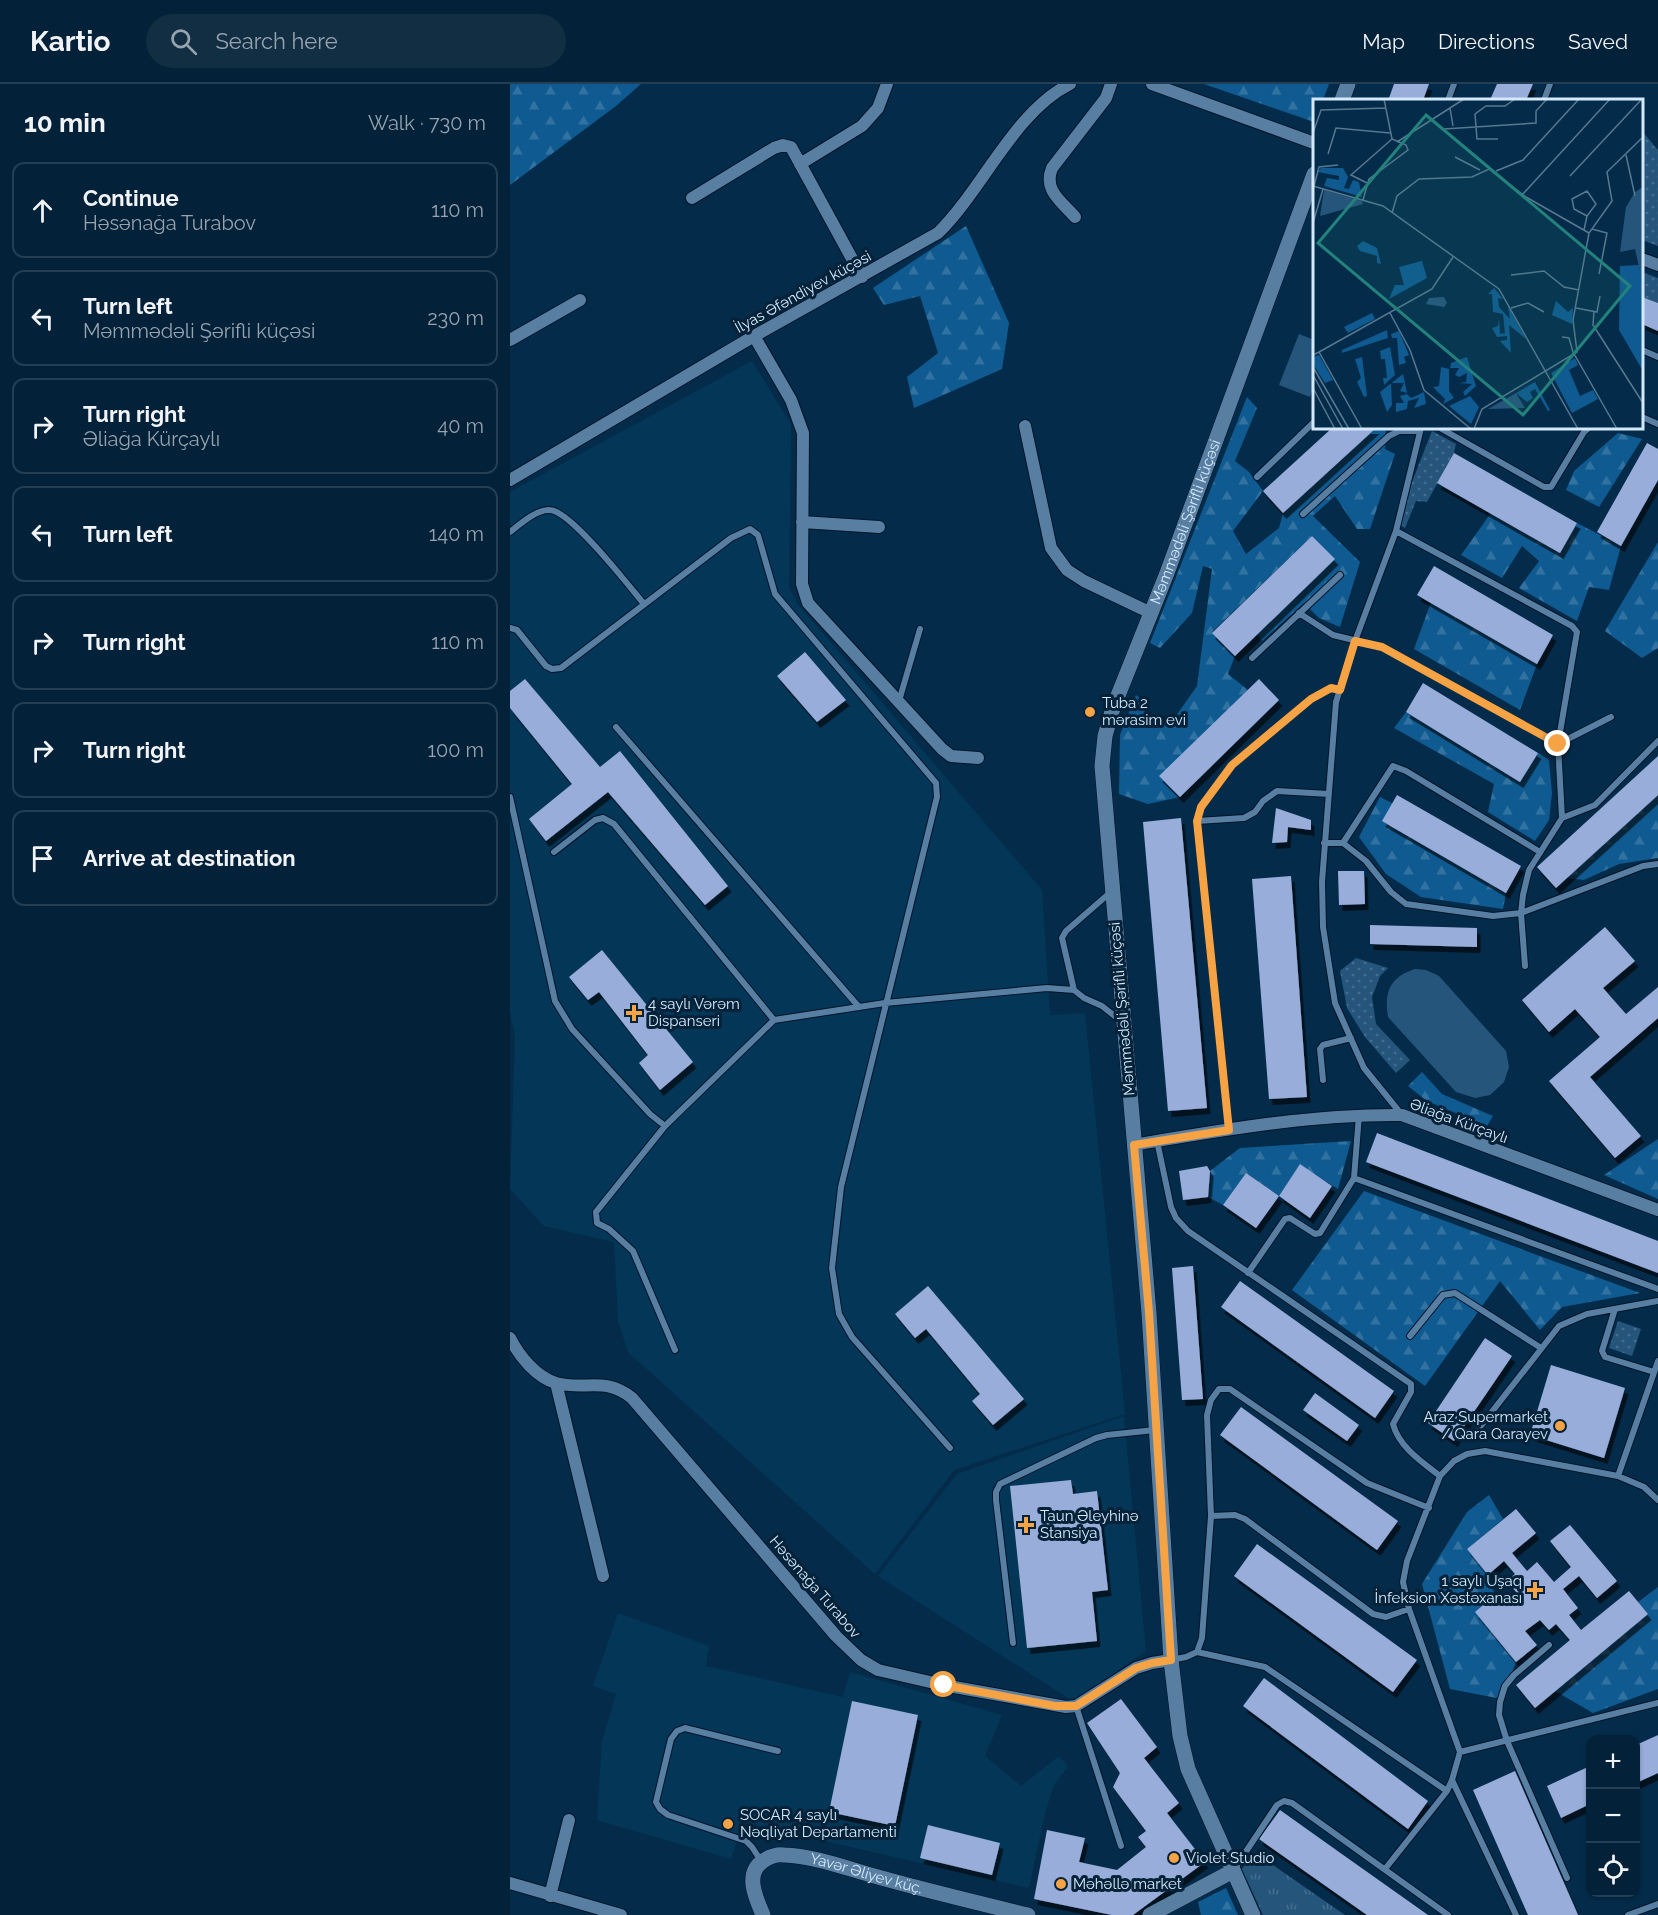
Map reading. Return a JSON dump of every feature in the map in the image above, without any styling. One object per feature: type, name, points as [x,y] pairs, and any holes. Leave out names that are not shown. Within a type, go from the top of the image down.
[{"type":"street","points":[[800,164],[862,126],[878,108],[887,84]]},
{"type":"street","name":"İlyas Əfəndiyev küçəsi","points":[[510,480],[754,336],[938,233],[956,216],[1015,134],[1039,105],[1070,84]]},
{"type":"street","points":[[1075,217],[1050,187],[1048,178],[1052,168],[1106,98],[1111,84]]},
{"type":"street","points":[[1152,84],[1313,143]]},
{"type":"street","points":[[1342,99],[1348,84]]},
{"type":"street","points":[[692,198],[783,144],[791,147],[862,277]]},
{"type":"street","name":"Məmmədəli Şərifli küçəsi","points":[[1253,1915],[1188,1769],[1180,1736],[1171,1660],[1149,1312],[1102,766],[1105,736],[1113,708],[1151,613],[1313,177]]},
{"type":"street","points":[[1643,260],[1658,265]]},
{"type":"street","points":[[510,340],[580,300]]},
{"type":"street","points":[[754,336],[791,400],[803,433],[802,584],[808,603],[942,749],[951,756],[978,758]]},
{"type":"street","points":[[1025,426],[1051,548],[1067,570],[1084,581],[1151,613]]},
{"type":"street","points":[[802,522],[879,527]]},
{"type":"street","name":"Əliağa Kürçaylı","points":[[1134,1145],[1229,1130],[1359,1114],[1402,1115],[1658,1210]]},
{"type":"street","name":"Həsənağa Turabov","points":[[510,1338],[532,1368],[556,1383],[608,1386],[620,1389],[632,1398],[836,1636],[861,1660],[878,1670],[944,1685],[1055,1706],[1076,1706]]},
{"type":"street","points":[[556,1383],[603,1576]]},
{"type":"street","points":[[1076,1706],[1136,1668],[1171,1660]]},
{"type":"street","points":[[550,1896],[569,1820]]},
{"type":"street","name":"Yavər Əliyev küç.","points":[[762,1861],[772,1856],[783,1855],[812,1859],[1028,1915]]},
{"type":"street","points":[[762,1861],[752,1877],[763,1915]]},
{"type":"street","points":[[1150,1915],[1233,1871]]},
{"type":"street","points":[[510,1883],[621,1915]]},
{"type":"lane","points":[[1448,99],[1454,84]]},
{"type":"lane","points":[[1544,99],[1550,84]]},
{"type":"lane","points":[[1643,352],[1658,357]]},
{"type":"lane","points":[[1643,418],[1658,424]]},
{"type":"lane","points":[[1257,477],[1313,423]]},
{"type":"lane","points":[[1303,514],[1389,436],[1399,431],[1421,429],[1396,531],[1355,641],[1336,702],[1322,882],[1323,927],[1335,1003],[1364,1068],[1402,1115]]},
{"type":"lane","points":[[1442,429],[1544,487],[1551,487],[1587,429]]},
{"type":"lane","points":[[510,532],[542,511],[552,510],[562,513],[596,545],[644,604]]},
{"type":"lane","points":[[510,627],[517,630],[546,666],[552,669],[561,668],[731,538],[750,529],[758,535],[775,594],[936,783],[937,797],[841,1187],[832,1268],[839,1314],[852,1337],[950,1448]]},
{"type":"lane","points":[[1396,531],[1572,626],[1577,632],[1558,744],[1562,818]]},
{"type":"lane","points":[[1252,658],[1340,575]]},
{"type":"lane","points":[[1299,613],[1333,635],[1382,647],[1558,744]]},
{"type":"lane","points":[[898,702],[920,629]]},
{"type":"lane","points":[[1229,1130],[1197,821],[1201,807],[1232,765],[1311,699],[1331,688],[1340,690]]},
{"type":"lane","points":[[1558,744],[1611,717]]},
{"type":"lane","points":[[616,727],[860,1007]]},
{"type":"lane","points":[[1525,966],[1521,913],[1529,870],[1562,818],[1595,805],[1658,741]]},
{"type":"lane","points":[[1343,843],[1393,766],[1406,771],[1540,852]]},
{"type":"lane","points":[[1197,821],[1244,818],[1255,812],[1263,801],[1276,791],[1329,794]]},
{"type":"lane","points":[[510,797],[555,1001],[572,1029],[650,1114],[665,1126]]},
{"type":"lane","points":[[554,852],[595,820],[603,818],[614,824],[774,1020]]},
{"type":"lane","points":[[1324,843],[1343,843],[1366,861],[1391,892],[1406,904],[1493,916],[1521,913],[1643,866],[1658,864]]},
{"type":"lane","points":[[1074,990],[1062,938],[1066,931],[1112,891]]},
{"type":"lane","points":[[675,1350],[633,1251],[609,1229],[597,1222],[596,1212],[665,1126],[774,1020],[885,1003],[1047,988],[1074,990],[1084,998],[1102,1006],[1123,1023]]},
{"type":"lane","points":[[1323,1080],[1320,1049],[1323,1045],[1351,1038]]},
{"type":"lane","points":[[1248,1273],[1285,1219],[1290,1218],[1315,1234],[1320,1233],[1354,1178],[1359,1114]]},
{"type":"lane","points":[[1157,1141],[1171,1207],[1176,1218],[1188,1231],[1411,1384],[1411,1392],[1393,1424],[1396,1434],[1414,1455],[1440,1476]]},
{"type":"lane","points":[[1354,1178],[1658,1289]]},
{"type":"lane","points":[[1410,1336],[1443,1295],[1455,1293],[1541,1348]]},
{"type":"lane","points":[[1473,1436],[1559,1326],[1587,1314],[1658,1301]]},
{"type":"lane","points":[[1615,1309],[1602,1351],[1605,1357],[1654,1372]]},
{"type":"lane","points":[[1618,1476],[1658,1361]]},
{"type":"lane","points":[[1197,1652],[1204,1625],[1211,1516],[1208,1415],[1211,1400],[1219,1389],[1230,1389],[1367,1483],[1429,1508]]},
{"type":"lane","points":[[1013,1643],[996,1500],[996,1492],[1000,1484],[1095,1438],[1156,1430]]},
{"type":"lane","points":[[1385,1869],[1447,1791],[1460,1752],[1408,1609],[1403,1582],[1407,1561],[1440,1476],[1454,1461],[1467,1454],[1485,1452],[1618,1476],[1644,1487],[1658,1500]]},
{"type":"lane","points":[[1211,1516],[1235,1515],[1245,1519],[1373,1614],[1386,1617],[1408,1609]]},
{"type":"lane","points":[[1549,1645],[1514,1675],[1505,1686],[1499,1715],[1507,1741],[1567,1878]]},
{"type":"lane","points":[[1171,1660],[1197,1652],[1265,1667],[1447,1791]]},
{"type":"lane","points":[[1460,1752],[1658,1703]]},
{"type":"lane","points":[[1076,1706],[1121,1846]]},
{"type":"lane","points":[[762,1861],[746,1841],[669,1815],[660,1809],[656,1802],[671,1738],[677,1731],[685,1728],[778,1751]]},
{"type":"lane","points":[[1452,1780],[1516,1915]]},
{"type":"lane","points":[[1233,1871],[1277,1805],[1284,1801],[1292,1803],[1448,1915]]},
{"type":"lane","points":[[1628,1915],[1658,1904]]},
{"type":"shaded area","points":[[752,361],[791,424],[789,588],[797,603],[1042,890],[1050,1015],[1085,1013],[1125,1414],[954,1470],[875,1574],[628,1352],[618,1321],[614,1242],[544,1226],[510,1189],[515,1038],[510,1011],[510,492]]},
{"type":"shaded area","name":"Taun Əleyhinə Stansiya","points":[[1124,1416],[1146,1651],[1079,1698],[1068,1698],[878,1576],[957,1474]]},
{"type":"shaded area","points":[[618,1613],[709,1646],[706,1666],[843,1697],[850,1672],[1002,1715],[985,1756],[1021,1786],[1059,1756],[1068,1766],[1054,1785],[1045,1813],[1029,1888],[743,1822],[731,1859],[597,1820],[602,1741],[616,1694],[593,1686]]},
{"type":"green space","points":[[510,84],[641,84],[616,106],[510,185]]},
{"type":"green space","points":[[1204,84],[1329,84],[1323,99],[1313,99],[1313,122]]},
{"type":"green space","points":[[1643,132],[1658,150],[1658,246],[1643,240]]},
{"type":"green space","points":[[966,226],[1009,323],[1002,369],[914,408],[907,377],[938,353],[920,296],[884,305],[873,288]]},
{"type":"green space","points":[[1643,272],[1658,278],[1658,303],[1643,297]]},
{"type":"green space","points":[[1299,334],[1313,340],[1313,389],[1310,397],[1279,385]]},
{"type":"green space","points":[[1247,397],[1257,408],[1235,461],[1249,472],[1263,491],[1233,531],[1246,554],[1279,528],[1283,513],[1375,429],[1386,429],[1385,449],[1395,454],[1370,529],[1357,529],[1335,496],[1313,516],[1360,562],[1340,627],[1319,618],[1304,603],[1262,641],[1257,634],[1334,560],[1312,536],[1212,632],[1235,656],[1228,674],[1248,690],[1160,777],[1180,797],[1148,804],[1119,794],[1120,735],[1136,695],[1148,705],[1149,728],[1171,723],[1197,686],[1212,569],[1203,566],[1192,613],[1160,648],[1150,643]]},
{"type":"green space","points":[[1432,431],[1456,444],[1454,453],[1427,502],[1416,501],[1405,528],[1396,523]]},
{"type":"green space","points":[[1618,433],[1642,439],[1599,507],[1566,490],[1574,471]]},
{"type":"green space","points":[[1491,513],[1559,553],[1577,523],[1621,546],[1609,590],[1589,587],[1577,621],[1519,588],[1539,561],[1522,546],[1502,578],[1461,555]]},
{"type":"green space","points":[[1658,542],[1658,648],[1642,658],[1605,631]]},
{"type":"green space","points":[[1431,602],[1537,664],[1520,710],[1414,649]]},
{"type":"green space","points":[[1406,712],[1520,781],[1538,753],[1549,760],[1552,793],[1549,820],[1535,841],[1488,812],[1494,784],[1394,728]]},
{"type":"green space","points":[[1658,795],[1658,858],[1619,864],[1584,880],[1567,878]]},
{"type":"green space","points":[[1380,797],[1392,803],[1506,893],[1503,909],[1421,897],[1386,874],[1359,837]]},
{"type":"green space","points":[[1356,958],[1388,968],[1380,976],[1372,997],[1376,1024],[1410,1060],[1396,1073],[1365,1037],[1347,1008],[1340,971]]},
{"type":"green space","points":[[1415,969],[1426,970],[1439,976],[1506,1051],[1509,1067],[1504,1082],[1490,1095],[1475,1098],[1456,1092],[1388,1017],[1388,993],[1394,981],[1406,972]]},
{"type":"green space","points":[[1422,1072],[1442,1094],[1493,1116],[1487,1126],[1427,1101],[1408,1086]]},
{"type":"green space","points":[[1658,1139],[1658,1199],[1604,1175]]},
{"type":"green space","points":[[1351,1141],[1338,1189],[1300,1165],[1279,1196],[1246,1173],[1223,1205],[1208,1197],[1210,1171],[1240,1148]]},
{"type":"green space","points":[[1364,1191],[1640,1293],[1562,1307],[1540,1330],[1500,1281],[1425,1386],[1292,1290]]},
{"type":"green space","points":[[1618,1321],[1641,1329],[1632,1356],[1609,1348]]},
{"type":"green space","points":[[1489,1495],[1503,1519],[1467,1549],[1488,1575],[1495,1595],[1479,1616],[1516,1662],[1502,1699],[1450,1689],[1422,1584],[1467,1512]]},
{"type":"green space","points":[[1658,1587],[1658,1689],[1593,1713],[1555,1691],[1648,1614],[1638,1602]]},
{"type":"green space","points":[[1254,1852],[1345,1915],[1263,1915],[1242,1869]]},
{"type":"green space","points":[[1226,1888],[1238,1915],[1201,1915],[1198,1902]]},
{"type":"building","points":[[1394,84],[1429,84],[1423,99],[1389,98]]},
{"type":"building","points":[[1497,84],[1533,84],[1526,99],[1490,99]]},
{"type":"building","points":[[1643,297],[1658,303],[1658,331],[1643,324]]},
{"type":"building","points":[[1331,429],[1375,429],[1283,513],[1263,491]]},
{"type":"building","points":[[1647,443],[1658,449],[1658,480],[1621,546],[1597,532]]},
{"type":"building","points":[[1454,453],[1577,523],[1560,553],[1437,483]]},
{"type":"building","points":[[1312,536],[1335,559],[1235,656],[1212,633]]},
{"type":"building","points":[[1434,566],[1553,635],[1537,664],[1417,595]]},
{"type":"building","points":[[805,652],[846,700],[817,722],[777,676]]},
{"type":"building","points":[[525,679],[600,767],[620,751],[728,886],[705,905],[608,792],[546,841],[529,819],[572,784],[510,708],[510,691]]},
{"type":"building","points":[[1259,679],[1279,700],[1180,797],[1159,776]]},
{"type":"building","points":[[1423,683],[1538,753],[1520,782],[1406,712]]},
{"type":"building","points":[[1658,756],[1658,795],[1556,888],[1537,867]]},
{"type":"building","points":[[1397,795],[1521,866],[1506,893],[1382,821]]},
{"type":"building","points":[[1276,808],[1311,820],[1311,830],[1288,827],[1287,842],[1272,843]]},
{"type":"building","points":[[1181,818],[1207,1108],[1168,1111],[1143,822]]},
{"type":"building","points":[[1338,871],[1364,871],[1365,904],[1339,905]]},
{"type":"building","points":[[1291,876],[1307,1097],[1269,1099],[1252,879]]},
{"type":"building","points":[[1370,925],[1477,928],[1477,947],[1370,944]]},
{"type":"building","points":[[1605,927],[1635,961],[1603,988],[1626,1014],[1658,987],[1658,1018],[1590,1077],[1641,1136],[1615,1158],[1549,1081],[1600,1037],[1575,1009],[1549,1032],[1522,1000]]},
{"type":"building","points":[[602,950],[693,1062],[660,1090],[639,1063],[648,1055],[599,992],[588,1000],[569,977]]},
{"type":"building","points":[[1377,1133],[1658,1241],[1658,1273],[1366,1162]]},
{"type":"building","points":[[1300,1164],[1332,1186],[1310,1218],[1279,1196]]},
{"type":"building","points":[[1207,1166],[1210,1171],[1208,1197],[1183,1200],[1179,1171]]},
{"type":"building","points":[[1246,1173],[1279,1196],[1256,1228],[1223,1205]]},
{"type":"building","points":[[1193,1266],[1203,1399],[1182,1400],[1172,1268]]},
{"type":"building","points":[[1240,1281],[1394,1391],[1375,1418],[1221,1307]]},
{"type":"building","points":[[928,1286],[1024,1399],[993,1425],[972,1401],[980,1394],[926,1329],[915,1338],[895,1314]]},
{"type":"building","points":[[1485,1338],[1512,1356],[1454,1441],[1428,1423]]},
{"type":"building","points":[[1551,1365],[1625,1388],[1604,1458],[1530,1435]]},
{"type":"building","points":[[1315,1393],[1359,1425],[1347,1441],[1303,1410]]},
{"type":"building","points":[[1241,1407],[1398,1521],[1377,1550],[1220,1435]]},
{"type":"building","name":"Taun Əleyhinə Stansiya","points":[[1071,1480],[1073,1494],[1097,1491],[1108,1590],[1092,1592],[1097,1641],[1027,1648],[1010,1486]]},
{"type":"building","points":[[1516,1509],[1536,1533],[1512,1553],[1527,1571],[1537,1562],[1554,1582],[1571,1567],[1550,1541],[1570,1525],[1617,1581],[1597,1598],[1579,1576],[1563,1589],[1578,1608],[1569,1615],[1581,1630],[1629,1591],[1648,1614],[1535,1708],[1516,1685],[1570,1640],[1556,1624],[1549,1630],[1540,1620],[1525,1631],[1537,1645],[1516,1662],[1475,1612],[1495,1595],[1503,1605],[1517,1593],[1507,1581],[1515,1574],[1504,1561],[1488,1575],[1467,1549]]},
{"type":"building","points":[[1257,1544],[1417,1660],[1393,1692],[1234,1576]]},
{"type":"building","points":[[1264,1678],[1428,1801],[1408,1829],[1243,1706]]},
{"type":"building","points":[[1121,1699],[1157,1747],[1144,1758],[1179,1803],[1167,1813],[1205,1862],[1133,1915],[1112,1915],[1034,1899],[1047,1830],[1085,1838],[1079,1862],[1117,1870],[1146,1847],[1138,1837],[1146,1831],[1113,1787],[1120,1773],[1087,1723]]},
{"type":"building","points":[[852,1701],[918,1715],[895,1826],[829,1812]]},
{"type":"building","points":[[1658,1735],[1658,1773],[1640,1781],[1640,1743]]},
{"type":"building","points":[[1586,1768],[1586,1806],[1561,1818],[1547,1786]]},
{"type":"building","points":[[1515,1771],[1578,1915],[1528,1915],[1473,1790]]},
{"type":"building","points":[[1280,1810],[1428,1915],[1367,1915],[1259,1839]]},
{"type":"building","points":[[928,1825],[1000,1843],[992,1875],[920,1858]]},
{"type":"place","name":"Tuba 2 mərasim evi","points":[[1090,712]]},
{"type":"place","name":"4 saylı Vərəm Dispanseri","points":[[634,1013]]},
{"type":"place","name":"Araz Supermarket / Qara Qarayev","points":[[1560,1426]]},
{"type":"place","name":"Taun Əleyhinə Stansiya","points":[[1026,1525]]},
{"type":"place","name":"1 saylı Uşaq İnfeksion Xəstəxanası","points":[[1535,1590]]},
{"type":"place","name":"SOCAR 4 saylı Nəqliyat Departamenti","points":[[728,1824]]},
{"type":"place","name":"Violet Studio","points":[[1174,1858]]},
{"type":"place","name":"Məhəllə market","points":[[1061,1884]]},
{"type":"route","points":[[944,1685],[1055,1706],[1076,1706],[1136,1668],[1171,1660],[1149,1312],[1134,1145],[1229,1130],[1197,821],[1201,807],[1232,765],[1311,699],[1331,688],[1340,690],[1355,641],[1382,647],[1558,744]]}]
